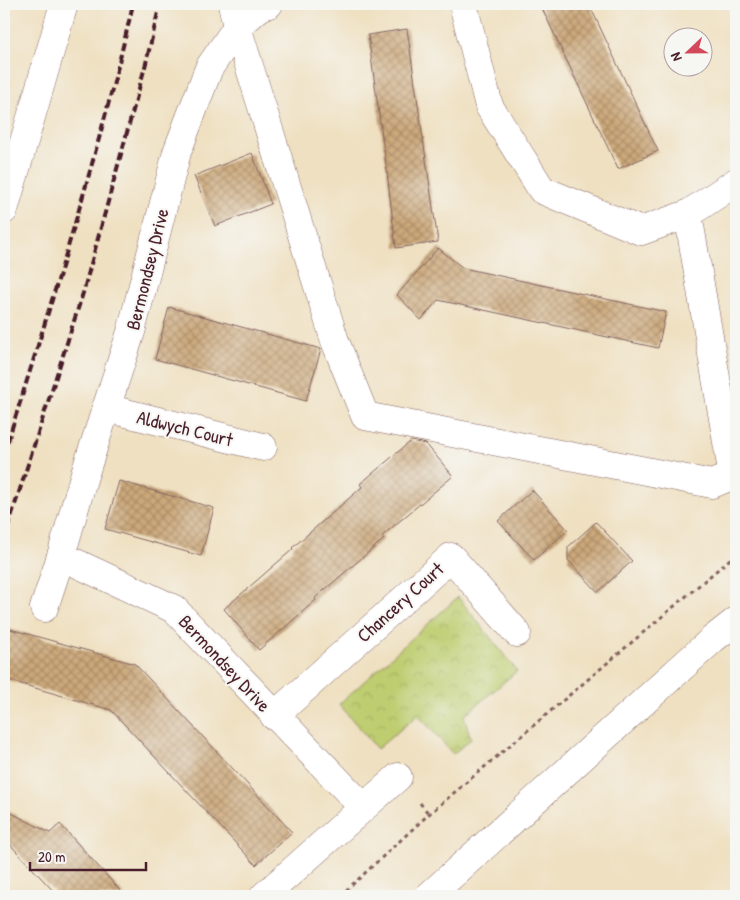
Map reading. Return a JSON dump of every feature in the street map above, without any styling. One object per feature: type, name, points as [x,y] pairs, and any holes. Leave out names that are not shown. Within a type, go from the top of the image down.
[{"type":"street","points":[[4,210],[64,4]]},
{"type":"street","name":"Bermondsey Drive","points":[[44,608],[131,332],[177,152],[210,68],[234,16],[269,4]]},
{"type":"street","points":[[463,4],[489,106],[542,190],[641,231],[688,214],[736,182]]},
{"type":"street","points":[[234,16],[335,341],[365,416],[712,484],[735,475],[688,214]]},
{"type":"street","name":"Aldwych Court","points":[[106,408],[263,447]]},
{"type":"street","name":"Bermondsey Drive","points":[[61,556],[174,609],[274,716],[363,807]]},
{"type":"street","name":"Chancery Court","points":[[274,716],[451,556],[517,632]]},
{"type":"street","points":[[429,896],[736,621]]},
{"type":"street","points":[[264,896],[398,777]]},
{"type":"path","points":[[340,896],[429,814],[736,554]]},
{"type":"green space","points":[[458,597],[517,671],[464,716],[471,739],[453,754],[418,715],[377,749],[339,704]]},
{"type":"building","points":[[540,4],[589,4],[658,151],[618,169]]},
{"type":"building","points":[[407,29],[438,242],[396,248],[368,35]]},
{"type":"building","points":[[252,153],[271,204],[215,226],[194,176]]},
{"type":"building","points":[[438,248],[463,268],[666,312],[658,348],[438,300],[421,320],[397,295]]},
{"type":"building","points":[[169,307],[321,349],[306,401],[155,359]]},
{"type":"building","points":[[411,441],[426,444],[453,476],[382,536],[384,539],[315,598],[316,600],[259,650],[224,609],[362,487],[360,484]]},
{"type":"building","points":[[119,481],[214,508],[201,556],[105,529]]},
{"type":"building","points":[[532,490],[568,530],[534,560],[498,521]]},
{"type":"building","points":[[596,522],[632,561],[598,592],[568,560],[568,547]]},
{"type":"building","points":[[10,629],[135,664],[292,832],[256,865],[111,710],[4,679],[4,650]]},
{"type":"building","points":[[4,809],[50,833],[60,824],[125,896],[58,896],[4,838]]},
{"type":"railway","points":[[4,453],[89,174],[133,4]]},
{"type":"railway","points":[[4,539],[83,293],[146,63],[160,4]]}]
